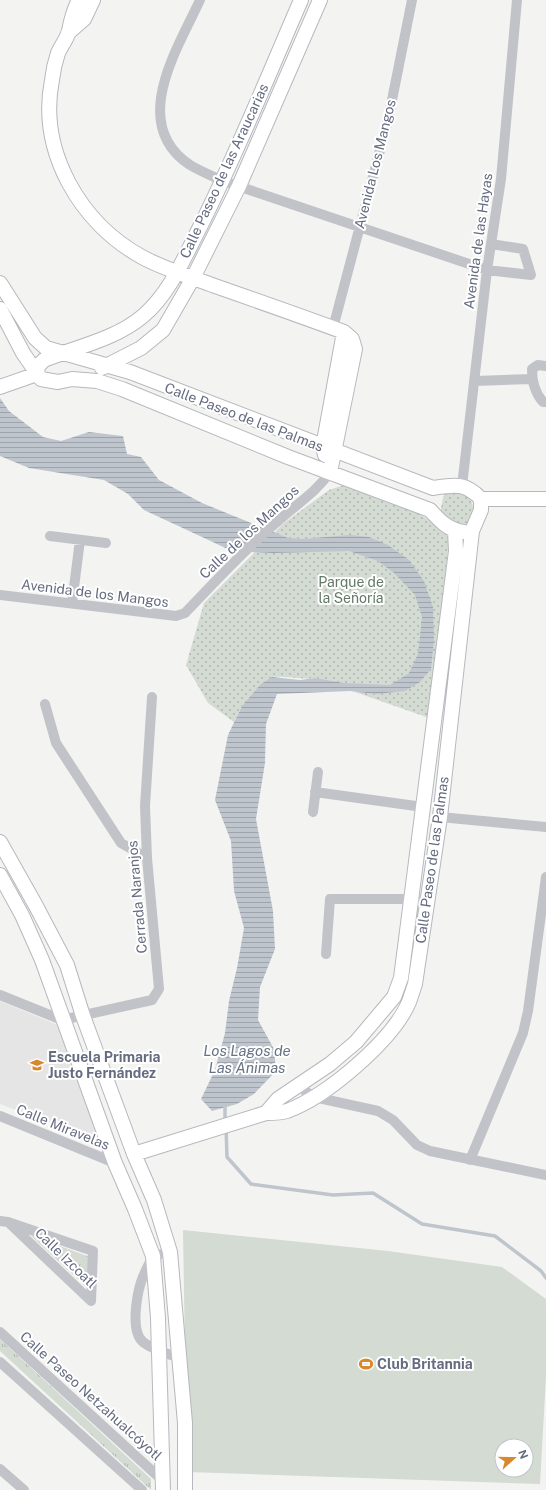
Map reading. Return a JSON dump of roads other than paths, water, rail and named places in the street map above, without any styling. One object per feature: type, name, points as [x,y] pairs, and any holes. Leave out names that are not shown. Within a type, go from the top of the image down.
[{"type":"street","points":[[78,0],[71,15],[68,33],[58,54],[51,81],[49,118],[54,147],[64,177],[78,201],[96,223],[142,257],[193,278],[338,330],[352,339],[355,349],[329,450],[330,472]]},
{"type":"street","points":[[68,33],[84,19],[93,0]]},
{"type":"street","points":[[200,0],[165,75],[160,94],[159,113],[163,132],[173,150],[190,165],[223,181],[487,270],[531,275],[523,249],[491,244]]},
{"type":"street","name":"Calle Paseo de las Araucarias","points":[[37,374],[38,366],[44,360],[125,329],[144,315],[158,300],[177,272],[223,181],[301,0]]},
{"type":"street","name":"Calle Paseo de las Araucarias","points":[[72,378],[105,367],[141,348],[162,330],[193,278],[239,186],[320,0]]},
{"type":"street","name":"Avenida Los Mangos","points":[[338,330],[360,226],[388,120],[412,0]]},
{"type":"street","name":"Avenida de las Hayas","points":[[462,486],[487,270],[501,179],[517,0]]},
{"type":"street","name":"Calle Paseo de las Palmas","points":[[0,283],[40,344],[46,348],[64,352],[105,367],[130,372],[329,450],[433,488],[462,486]]},
{"type":"street","points":[[0,309],[23,353],[37,374],[4,386]]},
{"type":"street","points":[[546,366],[538,365],[532,369],[532,379],[538,396],[543,402],[546,402]]},
{"type":"street","name":"Calle Paseo de las Palmas","points":[[37,374],[41,379],[58,382],[72,378],[97,381],[122,389],[288,457],[430,510],[442,524],[455,531],[456,551],[401,978],[394,997],[356,1042],[330,1064],[278,1098],[266,1113]]},
{"type":"street","points":[[475,381],[532,379]]},
{"type":"street","name":"Calle de los Mangos","points":[[185,613],[235,560],[277,521],[322,485],[330,472]]},
{"type":"street","points":[[462,486],[472,489],[481,499],[546,499]]},
{"type":"street","name":"Calle Paseo de las Palmas","points":[[134,1154],[266,1113],[286,1112],[314,1097],[343,1078],[369,1054],[395,1025],[409,1003],[415,984],[440,817],[472,531],[478,521],[481,510],[481,499]]},
{"type":"street","points":[[455,531],[472,531]]},
{"type":"street","points":[[50,536],[106,543]]},
{"type":"street","points":[[72,603],[80,540]]},
{"type":"street","name":"Avenida de los Mangos","points":[[0,595],[176,616],[185,613]]},
{"type":"street","name":"Cerrada Naranjos","points":[[62,1020],[152,1000],[157,995],[159,990],[147,858],[145,806],[152,697]]},
{"type":"street","points":[[45,704],[56,743],[121,843],[147,858]]},
{"type":"street","points":[[313,812],[318,772]]},
{"type":"street","points":[[428,772],[444,774]]},
{"type":"street","points":[[315,792],[423,807]]},
{"type":"street","points":[[440,817],[546,827]]},
{"type":"street","points":[[0,842],[67,965],[83,1016],[134,1154],[154,1200],[170,1252],[185,1423],[185,1490]]},
{"type":"street","points":[[0,875],[22,915],[42,960],[62,1020],[115,1163],[136,1209],[152,1256],[159,1351],[162,1485]]},
{"type":"street","points":[[470,1160],[523,1032],[528,1011],[546,877]]},
{"type":"street","points":[[326,954],[330,899],[410,899],[427,902]]},
{"type":"street","points":[[535,954],[546,955]]},
{"type":"street","points":[[0,995],[62,1020]]},
{"type":"street","points":[[298,1086],[314,1097],[378,1111],[393,1120],[417,1145],[430,1151],[546,1174]]},
{"type":"street","name":"Calle Miravelas","points":[[0,1116],[115,1163]]},
{"type":"street","points":[[115,1163],[124,1168],[130,1166],[134,1162],[134,1154]]},
{"type":"street","name":"Calle Izcoatl","points":[[4,1222],[93,1252],[91,1301],[47,1259],[4,1222]]},
{"type":"street","points":[[152,1256],[170,1252]]},
{"type":"street","points":[[152,1256],[141,1282],[135,1315],[136,1330],[142,1341],[159,1351],[180,1358]]},
{"type":"street","name":"Calle Paseo Netzahualcóyotl","points":[[0,1332],[162,1485]]},
{"type":"street","points":[[0,1362],[142,1490]]},
{"type":"street","points":[[0,1469],[24,1490]]},
{"type":"water","name":"Los Lagos de Las Ánimas","points":[[0,398],[9,411],[43,437],[61,441],[89,432],[123,436],[127,454],[141,457],[159,480],[202,503],[288,538],[303,539],[350,535],[369,537],[388,545],[409,560],[424,581],[433,607],[434,640],[431,669],[420,682],[405,691],[376,694],[350,691],[277,694],[266,724],[265,763],[256,819],[273,911],[275,949],[260,987],[258,1020],[274,1049],[276,1071],[254,1094],[237,1104],[212,1111],[201,1099],[215,1070],[225,1033],[229,1001],[244,928],[234,891],[231,841],[215,800],[228,735],[242,706],[261,684],[272,677],[300,680],[315,678],[343,683],[390,685],[409,673],[418,654],[422,617],[415,595],[394,573],[378,561],[349,551],[273,553],[232,551],[144,510],[128,494],[104,480],[29,468],[0,456]]},
{"type":"waterway","points":[[225,1107],[225,1122]]},
{"type":"waterway","points":[[226,1128],[227,1157],[251,1184],[333,1195],[373,1193],[422,1224],[495,1236],[541,1271],[546,1278]]},
{"type":"place","name":"Escuela Primaria Justo Fernández","points":[[37,1065]]},
{"type":"place","name":"Club Britannia","points":[[366,1364]]},
{"type":"park label","name":"Parque de la Señoría","points":[[351,590]]}]
